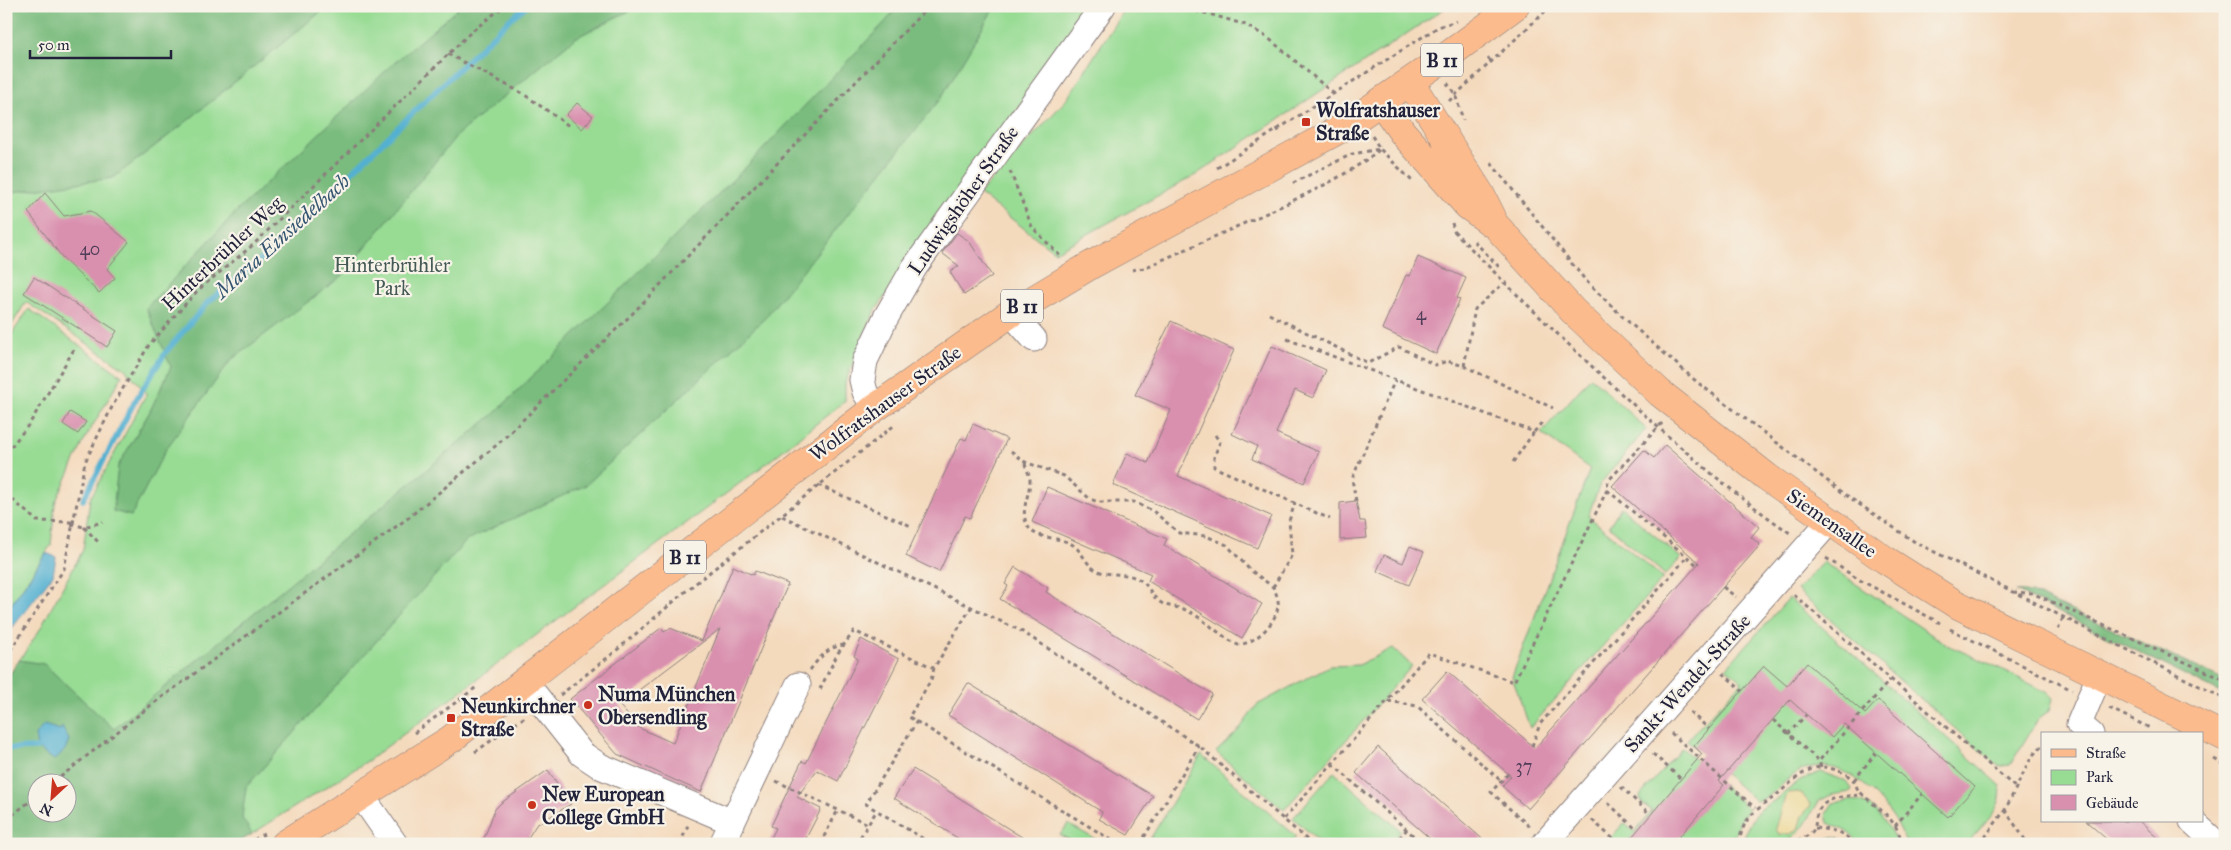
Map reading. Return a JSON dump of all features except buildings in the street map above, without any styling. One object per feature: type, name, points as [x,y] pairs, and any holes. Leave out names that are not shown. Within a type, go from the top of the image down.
[{"type":"main road","name":"Wolfratshauser Straße","points":[[278,836],[361,795],[451,739],[875,408],[1012,313],[1070,277],[1342,128],[1410,82],[1520,23]]},
{"type":"main road","name":"Siemensallee","points":[[1410,82],[1481,195],[1497,227]]},
{"type":"main road","name":"Siemensallee","points":[[1381,102],[1403,133],[1468,206],[1497,227],[1572,311],[1660,393],[1719,441],[1829,522],[1954,603],[2225,737]]},
{"type":"street","name":"Ludwigshöher Straße","points":[[875,408],[865,392],[862,380],[865,360],[885,319],[914,268],[1103,6]]},
{"type":"street","points":[[1012,313],[1034,339]]},
{"type":"street","name":"Sankt-Wendel-Straße","points":[[1540,838],[1829,522]]},
{"type":"street","points":[[2089,732],[2079,724],[2099,676]]},
{"type":"street","points":[[525,682],[582,754],[600,766],[727,833],[807,690]]},
{"type":"street","points":[[361,795],[395,844]]},
{"type":"street","points":[[2193,822],[2218,844]]},
{"type":"path","name":"Hinterbrühler Weg","points":[[6,657],[64,569],[71,523],[85,462],[113,405],[150,345],[198,290],[253,245],[471,32],[504,6]]},
{"type":"path","points":[[67,772],[150,706],[408,518],[500,443],[632,314],[929,6]]},
{"type":"path","points":[[1172,6],[1246,25],[1267,37],[1334,94]]},
{"type":"path","points":[[1465,125],[1454,94],[1491,62],[1520,23],[1551,6]]},
{"type":"path","points":[[448,54],[522,93],[570,126]]},
{"type":"path","points":[[1488,58],[1491,62]]},
{"type":"path","points":[[1326,99],[1329,104]]},
{"type":"path","points":[[1277,128],[1280,133]]},
{"type":"path","points":[[1003,145],[1006,164],[1032,227],[1064,260],[1070,277]]},
{"type":"path","points":[[1129,270],[1144,268],[1245,224],[1334,180],[1363,163],[1380,149]]},
{"type":"path","points":[[1488,160],[1586,281],[1697,382],[1829,483],[1915,542],[2010,592],[2225,699]]},
{"type":"path","points":[[1464,366],[1475,309],[1504,283]]},
{"type":"path","points":[[1269,314],[1368,363],[1398,347],[1435,365],[1448,360],[1464,366],[1553,408]]},
{"type":"path","points":[[1287,339],[1534,432]]},
{"type":"path","points":[[6,453],[30,423],[76,346]]},
{"type":"path","points":[[1356,501],[1352,479],[1395,380]]},
{"type":"path","points":[[734,554],[902,419]]},
{"type":"path","points":[[1284,819],[1429,653],[1514,682],[1607,490],[1608,481],[1663,421]]},
{"type":"path","points":[[1513,462],[1542,422]]},
{"type":"path","points":[[1215,435],[1220,442],[1214,457],[1214,467],[1330,519]]},
{"type":"path","points":[[1011,451],[1025,462],[1064,476],[1090,499],[1098,502],[1134,502],[1153,511],[1179,533],[1206,536],[1218,540],[1227,545],[1250,570],[1274,587]]},
{"type":"path","points":[[1025,462],[1030,479],[1023,510],[1028,527],[1032,532],[1040,536],[1054,537],[1069,542],[1082,552],[1084,559],[1098,571],[1123,574],[1141,580],[1161,603],[1186,610],[1238,645],[1248,643],[1256,637],[1275,617],[1278,606],[1274,587],[1292,555],[1289,521],[1295,503]]},
{"type":"path","points":[[818,486],[911,526]]},
{"type":"path","points":[[1607,490],[1697,564]]},
{"type":"path","points":[[6,494],[37,521],[71,523],[84,527],[100,544]]},
{"type":"path","points":[[782,516],[972,606],[1021,632],[1200,746],[1312,844]]},
{"type":"path","points":[[84,527],[103,522]]},
{"type":"path","points":[[1532,746],[1540,724],[1688,556]]},
{"type":"path","points":[[1724,587],[1738,599]]},
{"type":"path","points":[[1791,592],[2016,788]]},
{"type":"path","points":[[2010,592],[2032,593],[2225,680]]},
{"type":"path","points":[[972,606],[934,668],[931,680],[909,717],[1118,844]]},
{"type":"path","points":[[2048,627],[2066,635]]},
{"type":"path","points":[[807,690],[845,645],[854,631],[934,668]]},
{"type":"path","points":[[807,690],[828,651],[837,646],[845,645]]},
{"type":"path","points":[[1721,671],[1742,691]]},
{"type":"path","points":[[1819,761],[1890,680]]},
{"type":"path","points":[[407,739],[482,683]]},
{"type":"path","points":[[1388,701],[1417,706],[1501,781]]},
{"type":"path","points":[[1687,710],[1709,729]]},
{"type":"path","points":[[1788,734],[1806,715]]},
{"type":"path","points":[[1773,720],[1819,761],[1821,767]]},
{"type":"path","points":[[917,721],[866,804],[932,844]]},
{"type":"path","points":[[1669,731],[1755,808]]},
{"type":"path","points":[[1140,844],[1200,746]]},
{"type":"path","points":[[1980,844],[2005,810],[2032,756],[2041,747]]},
{"type":"path","points":[[1650,752],[1681,779]]},
{"type":"path","points":[[1854,780],[1876,753]]},
{"type":"path","points":[[1332,764],[1424,844]]},
{"type":"path","points":[[1739,844],[1742,829],[1755,808],[1782,791],[1792,780],[1809,770],[1821,767],[1836,771],[1854,780],[1865,795],[1896,826],[1903,844]]},
{"type":"path","points":[[770,788],[778,772]]},
{"type":"path","points":[[1508,774],[1491,792],[1540,838]]},
{"type":"path","points":[[774,780],[868,824]]},
{"type":"path","points":[[1620,787],[1650,814]]},
{"type":"path","points":[[1896,826],[1922,794]]},
{"type":"path","points":[[1790,844],[1811,833],[1816,828],[1816,817],[1823,804],[1833,798],[1865,795]]},
{"type":"path","points":[[1607,802],[1636,829]]},
{"type":"path","points":[[6,820],[28,803]]},
{"type":"path","points":[[820,844],[838,810]]},
{"type":"path","points":[[856,844],[877,810]]},
{"type":"path","points":[[2005,810],[2028,844]]},
{"type":"path","points":[[1591,819],[1619,844]]},
{"type":"path","points":[[1816,828],[1838,831],[1846,835],[1853,844]]},
{"type":"path","points":[[1394,844],[1407,829]]},
{"type":"path","points":[[247,844],[278,836]]},
{"type":"path","points":[[1302,844],[1306,839]]},
{"type":"green space","name":"Hinterbrühler Park","points":[[6,6],[1091,6],[875,311],[845,383],[845,401],[763,466],[369,760],[236,844],[6,844],[6,680],[39,631],[83,550],[90,499],[147,393],[125,369],[26,302],[6,334]]},
{"type":"green space","points":[[6,6],[328,6],[181,126],[113,178],[6,193]]},
{"type":"green space","points":[[461,6],[639,6],[575,38],[457,135],[342,276],[231,360],[166,449],[131,516],[113,511],[118,466],[149,413],[171,367],[146,308],[237,211],[394,63]]},
{"type":"green space","points":[[897,6],[995,6],[941,98],[764,319],[586,485],[467,540],[246,787],[242,818],[252,834],[236,844],[6,844],[6,680],[19,660],[44,664],[114,729],[496,412],[748,165],[887,20]]},
{"type":"green space","points":[[1126,6],[1448,6],[1194,176],[1055,252],[979,194],[1067,99]]},
{"type":"green space","points":[[29,309],[122,376],[86,437],[55,503],[51,545],[6,612],[6,342]]},
{"type":"green space","points":[[1591,377],[1646,429],[1600,484],[1588,516],[1663,578],[1530,728],[1512,677],[1590,469],[1541,433]]},
{"type":"green space","points":[[1621,507],[1681,558],[1665,575],[1609,526]]},
{"type":"green space","points":[[1823,562],[1947,645],[1995,666],[2048,693],[2053,698],[2050,710],[2038,719],[2010,765],[2001,766],[1993,762],[1797,590]]},
{"type":"green space","points":[[2016,591],[2032,593],[2225,680],[2225,695]]},
{"type":"green space","points":[[1789,598],[2000,785],[2001,794],[1995,810],[1967,844],[1907,844],[1897,823],[1877,797],[1854,778],[1828,767],[1814,767],[1800,771],[1769,796],[1756,801],[1687,740],[1742,682],[1726,668]]},
{"type":"green space","points":[[1393,648],[1412,666],[1284,810],[1216,752],[1238,731],[1257,705],[1329,666],[1359,665]]},
{"type":"green space","points":[[1682,748],[1749,809],[1742,817],[1735,835],[1721,844],[1605,844],[1624,823],[1634,832],[1652,811],[1641,802],[1640,796]]},
{"type":"green space","points":[[1201,755],[1296,836],[1289,844],[1147,844]]},
{"type":"green space","points":[[1334,772],[1401,831],[1389,844],[1322,844],[1293,818]]},
{"type":"green space","points":[[1821,772],[1846,781],[1852,789],[1850,792],[1831,795],[1819,801],[1804,826],[1786,844],[1746,844],[1745,834],[1757,812],[1800,780]]},
{"type":"green space","points":[[1852,800],[1868,805],[1874,810],[1890,829],[1897,844],[1859,844],[1848,832],[1828,823],[1826,814],[1833,803]]},
{"type":"green space","points":[[1068,824],[1104,844],[1077,844],[1060,835]]},
{"type":"green space","points":[[1833,837],[1839,838],[1846,844],[1804,844]]},
{"type":"sand","points":[[1797,792],[1802,794],[1811,805],[1802,816],[1798,829],[1790,834],[1779,834],[1776,829],[1785,797],[1789,793]]},
{"type":"water","points":[[46,553],[56,557],[53,575],[6,636],[6,612]]},
{"type":"water","points":[[44,725],[60,730],[62,727],[69,740],[65,750],[54,760],[37,748],[35,735]]},
{"type":"waterway","name":"Maria Einsiedelbach","points":[[83,500],[135,401],[166,352],[208,302],[265,256],[509,20],[526,6]]},
{"type":"waterway","points":[[6,749],[37,748]]},
{"type":"place","name":"Wolfratshauser Straße","points":[[1306,122]]},
{"type":"place","name":"Numa München Obersendling","points":[[588,705]]},
{"type":"place","name":"Neunkirchner Straße","points":[[451,718]]},
{"type":"place","name":"New European College GmbH","points":[[532,805]]}]
